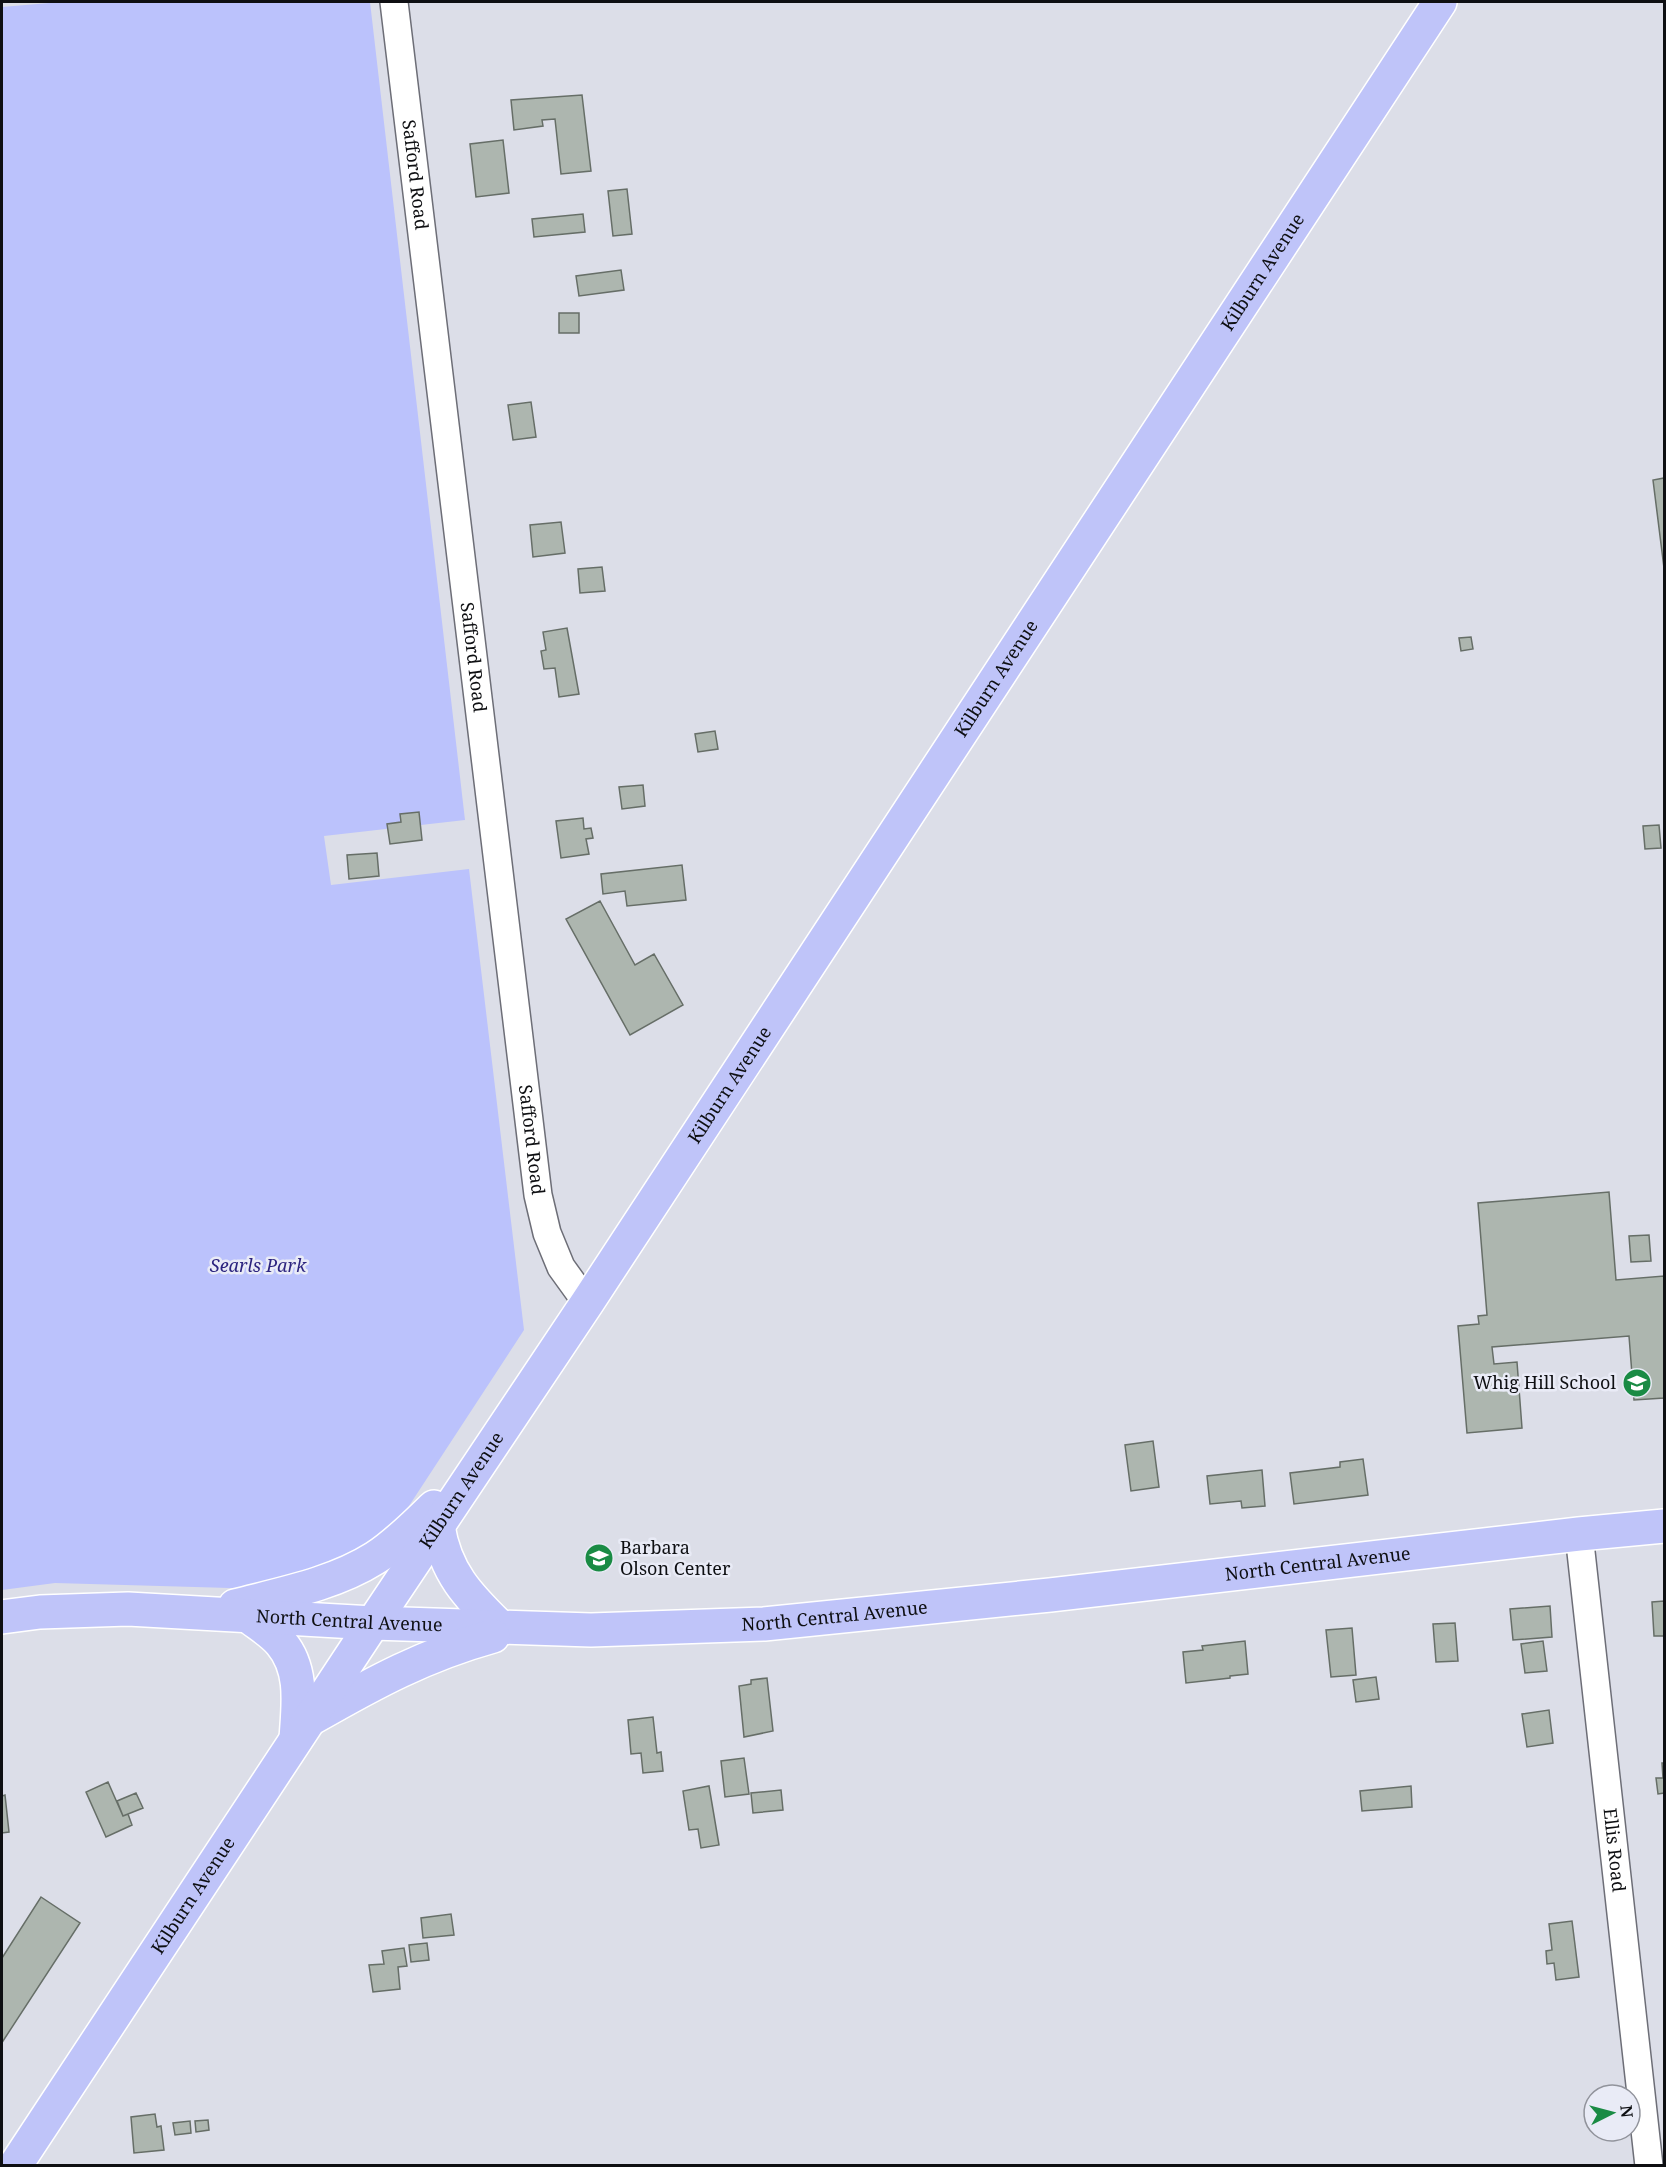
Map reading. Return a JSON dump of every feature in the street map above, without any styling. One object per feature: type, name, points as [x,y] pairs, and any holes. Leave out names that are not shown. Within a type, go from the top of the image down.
[{"type":"main road","name":"Kilburn Avenue","points":[[15,2166],[587,1303],[1440,2]]},
{"type":"main road","points":[[204,1614],[314,1585],[374,1559],[396,1544],[479,1464]]},
{"type":"main road","points":[[438,1526],[441,1545],[448,1565],[467,1595],[513,1628]]},
{"type":"main road","name":"North Central Avenue","points":[[2,1617],[40,1612],[128,1609],[373,1623],[591,1630],[764,1624],[1050,1595],[1665,1526]]},
{"type":"main road","points":[[248,1616],[280,1642],[292,1660],[297,1678],[302,1730],[393,1673],[462,1644],[513,1628]]},
{"type":"street","name":"Safford Road","points":[[394,2],[537,1195],[547,1233],[561,1267],[587,1303]]},
{"type":"street","name":"Ellis Road","points":[[1579,1534],[1649,2166]]},
{"type":"green space","name":"Searls Park","points":[[61,2],[370,2],[465,820],[324,836],[331,885],[469,869],[524,1330],[388,1538],[267,1589],[55,1583],[2,1590],[2,7]]},
{"type":"building","points":[[582,95],[591,171],[561,174],[555,119],[542,120],[543,126],[514,130],[511,100]]},
{"type":"building","points":[[503,140],[509,193],[476,197],[470,144]]},
{"type":"building","points":[[627,189],[632,234],[613,236],[608,191]]},
{"type":"building","points":[[583,214],[585,232],[534,237],[532,219]]},
{"type":"building","points":[[621,270],[624,290],[579,296],[576,276]]},
{"type":"building","points":[[559,313],[579,313],[579,333],[559,333]]},
{"type":"building","points":[[531,402],[536,437],[513,440],[508,405]]},
{"type":"building","points":[[1664,478],[1664,568],[1653,480]]},
{"type":"building","points":[[561,522],[565,553],[533,557],[530,525]]},
{"type":"building","points":[[602,567],[605,591],[580,593],[578,569]]},
{"type":"building","points":[[567,628],[579,694],[559,697],[555,668],[544,669],[541,651],[546,650],[543,632]]},
{"type":"building","points":[[1471,637],[1473,649],[1461,651],[1459,638]]},
{"type":"building","points":[[715,731],[718,749],[698,752],[695,734]]},
{"type":"building","points":[[643,785],[645,806],[622,809],[619,787]]},
{"type":"building","points":[[419,812],[422,840],[390,844],[387,824],[401,822],[400,814]]},
{"type":"building","points":[[583,818],[584,829],[591,828],[593,838],[586,839],[589,854],[561,858],[556,821]]},
{"type":"building","points":[[1659,825],[1661,848],[1645,849],[1643,826]]},
{"type":"building","points":[[377,853],[379,876],[349,879],[347,855]]},
{"type":"building","points":[[682,865],[686,900],[627,906],[625,891],[603,894],[601,874]]},
{"type":"building","points":[[600,901],[635,965],[654,954],[683,1005],[630,1035],[566,919]]},
{"type":"building","points":[[1609,1192],[1616,1280],[1664,1276],[1664,1398],[1634,1400],[1629,1336],[1492,1347],[1494,1364],[1517,1362],[1522,1428],[1467,1433],[1458,1326],[1479,1324],[1478,1316],[1487,1315],[1478,1203]]},
{"type":"building","points":[[1649,1235],[1651,1261],[1631,1262],[1629,1236]]},
{"type":"building","points":[[1153,1441],[1159,1487],[1131,1491],[1125,1445]]},
{"type":"building","points":[[1363,1459],[1368,1495],[1294,1504],[1290,1473],[1340,1467],[1340,1462]]},
{"type":"building","points":[[1262,1470],[1265,1506],[1242,1508],[1241,1501],[1210,1504],[1207,1476]]},
{"type":"building","points":[[1664,1601],[1664,1636],[1654,1636],[1652,1602]]},
{"type":"building","points":[[1550,1606],[1552,1637],[1513,1640],[1510,1609]]},
{"type":"building","points":[[1455,1623],[1458,1661],[1436,1662],[1433,1624]]},
{"type":"building","points":[[1352,1628],[1356,1675],[1331,1677],[1326,1630]]},
{"type":"building","points":[[1245,1641],[1248,1674],[1186,1683],[1183,1652],[1203,1650],[1202,1646]]},
{"type":"building","points":[[1543,1641],[1547,1671],[1525,1673],[1521,1644]]},
{"type":"building","points":[[1376,1677],[1379,1699],[1356,1702],[1353,1680]]},
{"type":"building","points":[[767,1678],[773,1731],[744,1737],[739,1686],[751,1684],[751,1680]]},
{"type":"building","points":[[1549,1710],[1553,1743],[1527,1747],[1522,1714]]},
{"type":"building","points":[[653,1717],[657,1753],[661,1752],[663,1771],[643,1773],[641,1753],[631,1754],[628,1720]]},
{"type":"building","points":[[744,1758],[749,1794],[725,1797],[721,1761]]},
{"type":"building","points":[[1662,1763],[1664,1763],[1664,1793],[1658,1794],[1656,1778],[1663,1778]]},
{"type":"building","points":[[108,1782],[123,1816],[128,1814],[132,1825],[106,1837],[86,1792]]},
{"type":"building","points":[[709,1786],[719,1845],[701,1848],[698,1829],[689,1830],[683,1791]]},
{"type":"building","points":[[1411,1786],[1412,1807],[1362,1811],[1360,1791]]},
{"type":"building","points":[[781,1790],[783,1810],[753,1813],[751,1793]]},
{"type":"building","points":[[136,1793],[143,1808],[123,1816],[117,1801]]},
{"type":"building","points":[[5,1795],[9,1832],[2,1833],[2,1796]]},
{"type":"building","points":[[41,1897],[80,1923],[3,2041],[2,1958]]},
{"type":"building","points":[[451,1914],[454,1935],[423,1938],[421,1918]]},
{"type":"building","points":[[1572,1921],[1579,1977],[1556,1980],[1554,1963],[1547,1964],[1546,1951],[1552,1950],[1549,1924]]},
{"type":"building","points":[[427,1943],[429,1960],[411,1962],[409,1945]]},
{"type":"building","points":[[404,1948],[407,1966],[398,1967],[400,1989],[373,1992],[369,1965],[384,1964],[382,1951]]},
{"type":"building","points":[[155,2114],[157,2127],[161,2126],[164,2150],[134,2153],[131,2117]]},
{"type":"building","points":[[208,2120],[209,2130],[196,2132],[195,2121]]},
{"type":"building","points":[[190,2121],[191,2133],[175,2135],[173,2123]]},
{"type":"place","name":"Whig Hill School","points":[[1637,1383]]},
{"type":"place","name":"Barbara Olson Center","points":[[599,1558]]}]
